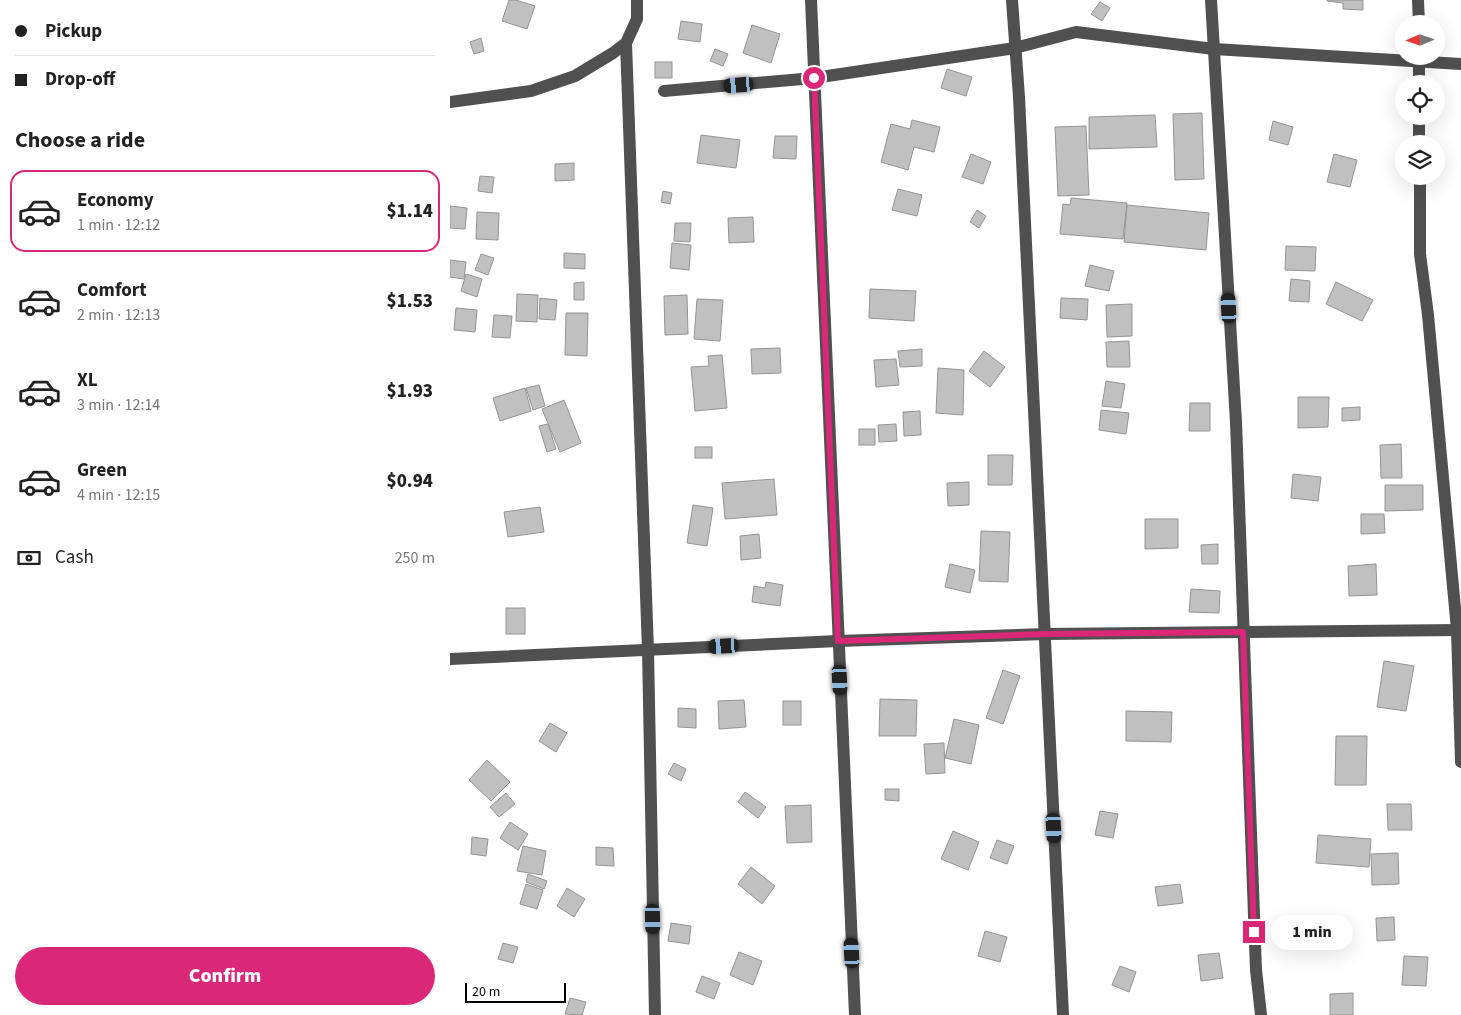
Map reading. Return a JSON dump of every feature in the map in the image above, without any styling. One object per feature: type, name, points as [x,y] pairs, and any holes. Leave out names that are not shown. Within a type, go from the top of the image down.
[{"type":"street","points":[[637,0],[637,19],[626,43],[648,650],[655,1015]]},
{"type":"street","points":[[811,0],[855,1015]]},
{"type":"street","points":[[1012,0],[1063,1015]]},
{"type":"street","points":[[1211,0],[1236,422],[1256,970],[1261,1015]]},
{"type":"street","points":[[1418,0],[1418,15]]},
{"type":"street","points":[[664,91],[814,78],[1015,48],[1076,32],[1214,49],[1395,58]]},
{"type":"street","points":[[450,102],[531,91],[575,76],[626,43]]},
{"type":"street","points":[[1445,62],[1461,64]]},
{"type":"street","points":[[1420,185],[1420,254],[1428,315],[1459,630],[1461,762]]},
{"type":"street","points":[[450,660],[838,641],[1045,634],[1459,630]]},
{"type":"building","points":[[509,0],[516,0],[535,6],[527,29],[502,21]]},
{"type":"building","points":[[1327,0],[1363,0],[1363,10],[1343,9],[1343,3]]},
{"type":"building","points":[[1100,2],[1110,8],[1102,21],[1091,14]]},
{"type":"building","points":[[681,21],[702,24],[700,42],[678,39]]},
{"type":"building","points":[[752,25],[780,34],[771,63],[743,53]]},
{"type":"building","points":[[481,38],[484,51],[474,54],[470,42]]},
{"type":"building","points":[[715,49],[728,54],[723,66],[710,61]]},
{"type":"building","points":[[655,62],[672,62],[672,78],[655,78]]},
{"type":"building","points":[[947,69],[972,77],[966,96],[941,88]]},
{"type":"building","points":[[1202,113],[1204,179],[1175,180],[1173,114]]},
{"type":"building","points":[[1155,115],[1157,147],[1089,149],[1089,117]]},
{"type":"building","points":[[912,120],[940,127],[934,152],[914,147],[908,170],[881,162],[891,124],[910,129]]},
{"type":"building","points":[[1273,121],[1293,127],[1288,145],[1269,140]]},
{"type":"building","points":[[1086,126],[1089,195],[1058,196],[1055,127]]},
{"type":"building","points":[[701,135],[740,140],[736,168],[697,163]]},
{"type":"building","points":[[775,136],[797,136],[796,159],[773,158]]},
{"type":"building","points":[[971,154],[991,162],[983,184],[962,177]]},
{"type":"building","points":[[1334,154],[1357,160],[1350,187],[1327,182]]},
{"type":"building","points":[[574,163],[574,180],[555,181],[555,164]]},
{"type":"building","points":[[480,176],[494,177],[492,193],[478,191]]},
{"type":"building","points":[[898,189],[922,195],[917,216],[892,210]]},
{"type":"building","points":[[663,191],[672,193],[670,204],[661,202]]},
{"type":"building","points":[[1071,198],[1127,203],[1123,239],[1060,234],[1063,204],[1070,205]]},
{"type":"building","points":[[1127,205],[1209,213],[1206,250],[1124,242]]},
{"type":"building","points":[[450,206],[467,208],[465,229],[450,228]]},
{"type":"building","points":[[977,210],[986,216],[979,228],[970,222]]},
{"type":"building","points":[[477,212],[499,213],[498,240],[476,239]]},
{"type":"building","points":[[753,217],[754,242],[729,243],[728,218]]},
{"type":"building","points":[[675,223],[691,223],[690,242],[674,241]]},
{"type":"building","points":[[672,243],[691,245],[689,270],[670,268]]},
{"type":"building","points":[[1286,246],[1316,247],[1315,271],[1285,270]]},
{"type":"building","points":[[564,253],[585,254],[585,269],[564,268]]},
{"type":"building","points":[[481,254],[494,258],[488,275],[475,270]]},
{"type":"building","points":[[450,260],[466,262],[464,279],[450,277]]},
{"type":"building","points":[[1090,265],[1114,271],[1109,291],[1085,286]]},
{"type":"building","points":[[466,274],[482,279],[477,297],[461,291]]},
{"type":"building","points":[[1291,279],[1310,281],[1309,302],[1289,301]]},
{"type":"building","points":[[584,282],[584,300],[574,300],[574,283]]},
{"type":"building","points":[[1336,282],[1373,300],[1362,321],[1326,304]]},
{"type":"building","points":[[870,289],[916,291],[914,321],[869,318]]},
{"type":"building","points":[[517,294],[538,295],[537,322],[516,321]]},
{"type":"building","points":[[687,295],[688,334],[665,335],[664,296]]},
{"type":"building","points":[[540,298],[557,300],[555,320],[539,319]]},
{"type":"building","points":[[1061,298],[1088,299],[1087,320],[1060,318]]},
{"type":"building","points":[[697,299],[723,300],[720,341],[694,339]]},
{"type":"building","points":[[1132,304],[1132,336],[1107,337],[1106,305]]},
{"type":"building","points":[[456,308],[477,310],[475,332],[454,330]]},
{"type":"building","points":[[566,313],[588,313],[587,356],[565,355]]},
{"type":"building","points":[[494,315],[512,316],[510,338],[492,337]]},
{"type":"building","points":[[1129,341],[1130,367],[1107,367],[1106,342]]},
{"type":"building","points":[[780,348],[781,373],[752,374],[751,349]]},
{"type":"building","points":[[922,349],[922,366],[900,367],[898,351]]},
{"type":"building","points":[[984,351],[1005,367],[990,387],[969,371]]},
{"type":"building","points":[[722,355],[727,408],[695,411],[691,367],[709,366],[708,356]]},
{"type":"building","points":[[896,359],[899,385],[876,387],[874,360]]},
{"type":"building","points":[[938,368],[964,370],[963,415],[936,413]]},
{"type":"building","points":[[1106,381],[1125,384],[1121,408],[1102,406]]},
{"type":"building","points":[[539,385],[545,406],[533,410],[526,388]]},
{"type":"building","points":[[525,388],[531,411],[500,421],[493,398]]},
{"type":"building","points":[[1298,397],[1329,397],[1328,427],[1298,428]]},
{"type":"building","points":[[564,400],[581,443],[560,452],[542,409]]},
{"type":"building","points":[[1190,403],[1210,403],[1210,431],[1189,431]]},
{"type":"building","points":[[1360,407],[1360,420],[1342,421],[1342,408]]},
{"type":"building","points":[[1101,410],[1129,413],[1126,434],[1099,430]]},
{"type":"building","points":[[920,411],[921,435],[904,436],[903,412]]},
{"type":"building","points":[[548,424],[556,449],[547,452],[539,426]]},
{"type":"building","points":[[896,424],[897,441],[879,442],[878,425]]},
{"type":"building","points":[[859,429],[875,429],[875,445],[859,445]]},
{"type":"building","points":[[1401,444],[1402,478],[1381,478],[1380,445]]},
{"type":"building","points":[[695,447],[712,447],[712,458],[695,458]]},
{"type":"building","points":[[988,455],[1013,455],[1012,485],[988,485]]},
{"type":"building","points":[[1293,474],[1321,477],[1318,501],[1291,498]]},
{"type":"building","points":[[774,479],[777,515],[725,519],[722,483]]},
{"type":"building","points":[[969,482],[969,505],[948,506],[947,483]]},
{"type":"building","points":[[1385,485],[1423,485],[1423,510],[1385,511]]},
{"type":"building","points":[[693,505],[713,508],[707,546],[687,543]]},
{"type":"building","points":[[540,507],[544,532],[508,537],[504,512]]},
{"type":"building","points":[[1361,514],[1384,514],[1385,533],[1361,534]]},
{"type":"building","points":[[1145,519],[1178,519],[1178,548],[1145,549]]},
{"type":"building","points":[[981,531],[1010,532],[1008,582],[979,581]]},
{"type":"building","points":[[759,534],[761,558],[741,560],[740,536]]},
{"type":"building","points":[[1218,544],[1218,564],[1202,564],[1201,545]]},
{"type":"building","points":[[950,564],[975,570],[970,593],[945,587]]},
{"type":"building","points":[[1376,564],[1377,595],[1349,596],[1348,566]]},
{"type":"building","points":[[766,582],[783,585],[780,606],[752,602],[754,586],[765,588]]},
{"type":"building","points":[[1191,589],[1220,591],[1219,613],[1189,612]]},
{"type":"building","points":[[506,608],[525,608],[525,634],[506,634]]},
{"type":"building","points":[[1384,661],[1414,666],[1406,711],[1377,707]]},
{"type":"building","points":[[1003,670],[1020,676],[1003,724],[986,718]]},
{"type":"building","points":[[880,699],[917,700],[916,736],[879,736]]},
{"type":"building","points":[[744,700],[746,727],[719,729],[718,701]]},
{"type":"building","points":[[783,701],[801,701],[801,725],[783,725]]},
{"type":"building","points":[[678,708],[696,709],[696,728],[678,727]]},
{"type":"building","points":[[1126,711],[1172,712],[1171,742],[1126,741]]},
{"type":"building","points":[[954,719],[979,725],[971,764],[945,758]]},
{"type":"building","points":[[550,723],[567,733],[556,752],[539,741]]},
{"type":"building","points":[[1336,736],[1367,736],[1366,785],[1335,785]]},
{"type":"building","points":[[944,743],[945,773],[926,774],[924,744]]},
{"type":"building","points":[[487,760],[510,782],[491,801],[469,780]]},
{"type":"building","points":[[674,763],[686,769],[681,781],[668,774]]},
{"type":"building","points":[[885,789],[899,789],[899,801],[885,800]]},
{"type":"building","points":[[745,792],[766,807],[758,818],[738,802]]},
{"type":"building","points":[[506,793],[515,804],[499,817],[490,807]]},
{"type":"building","points":[[1387,804],[1411,804],[1412,830],[1388,830]]},
{"type":"building","points":[[811,805],[812,842],[787,843],[785,806]]},
{"type":"building","points":[[1100,811],[1118,814],[1113,838],[1095,835]]},
{"type":"building","points":[[510,822],[528,834],[518,850],[500,838]]},
{"type":"building","points":[[953,831],[979,842],[968,870],[941,859]]},
{"type":"building","points":[[1318,835],[1371,839],[1369,867],[1316,863]]},
{"type":"building","points":[[472,837],[488,839],[486,856],[471,854]]},
{"type":"building","points":[[997,840],[1014,846],[1007,864],[990,858]]},
{"type":"building","points":[[523,846],[546,851],[542,875],[517,871]]},
{"type":"building","points":[[596,847],[613,848],[614,866],[596,865]]},
{"type":"building","points":[[1398,853],[1399,884],[1372,885],[1371,854]]},
{"type":"building","points":[[751,867],[775,886],[762,904],[738,884]]},
{"type":"building","points":[[528,874],[547,881],[544,889],[526,882]]},
{"type":"building","points":[[526,884],[543,890],[537,909],[520,904]]},
{"type":"building","points":[[1180,884],[1183,903],[1158,906],[1155,887]]},
{"type":"building","points":[[567,888],[585,899],[574,917],[557,906]]},
{"type":"building","points":[[1394,917],[1395,940],[1377,941],[1376,918]]},
{"type":"building","points":[[671,923],[691,926],[689,944],[668,941]]},
{"type":"building","points":[[985,931],[1007,937],[1000,962],[978,956]]},
{"type":"building","points":[[503,943],[518,947],[513,963],[498,959]]},
{"type":"building","points":[[739,952],[762,961],[753,985],[730,975]]},
{"type":"building","points":[[1219,953],[1223,978],[1201,981],[1198,955]]},
{"type":"building","points":[[1404,956],[1428,957],[1426,986],[1402,985]]},
{"type":"building","points":[[1120,966],[1136,972],[1129,992],[1112,985]]},
{"type":"building","points":[[702,976],[720,983],[714,999],[696,992]]},
{"type":"building","points":[[1353,993],[1353,1015],[1330,1015],[1330,994]]},
{"type":"building","points":[[570,998],[586,1002],[582,1015],[565,1014]]},
{"type":"route","points":[[814,78],[838,641],[1045,634],[1243,632],[1254,932]]}]
